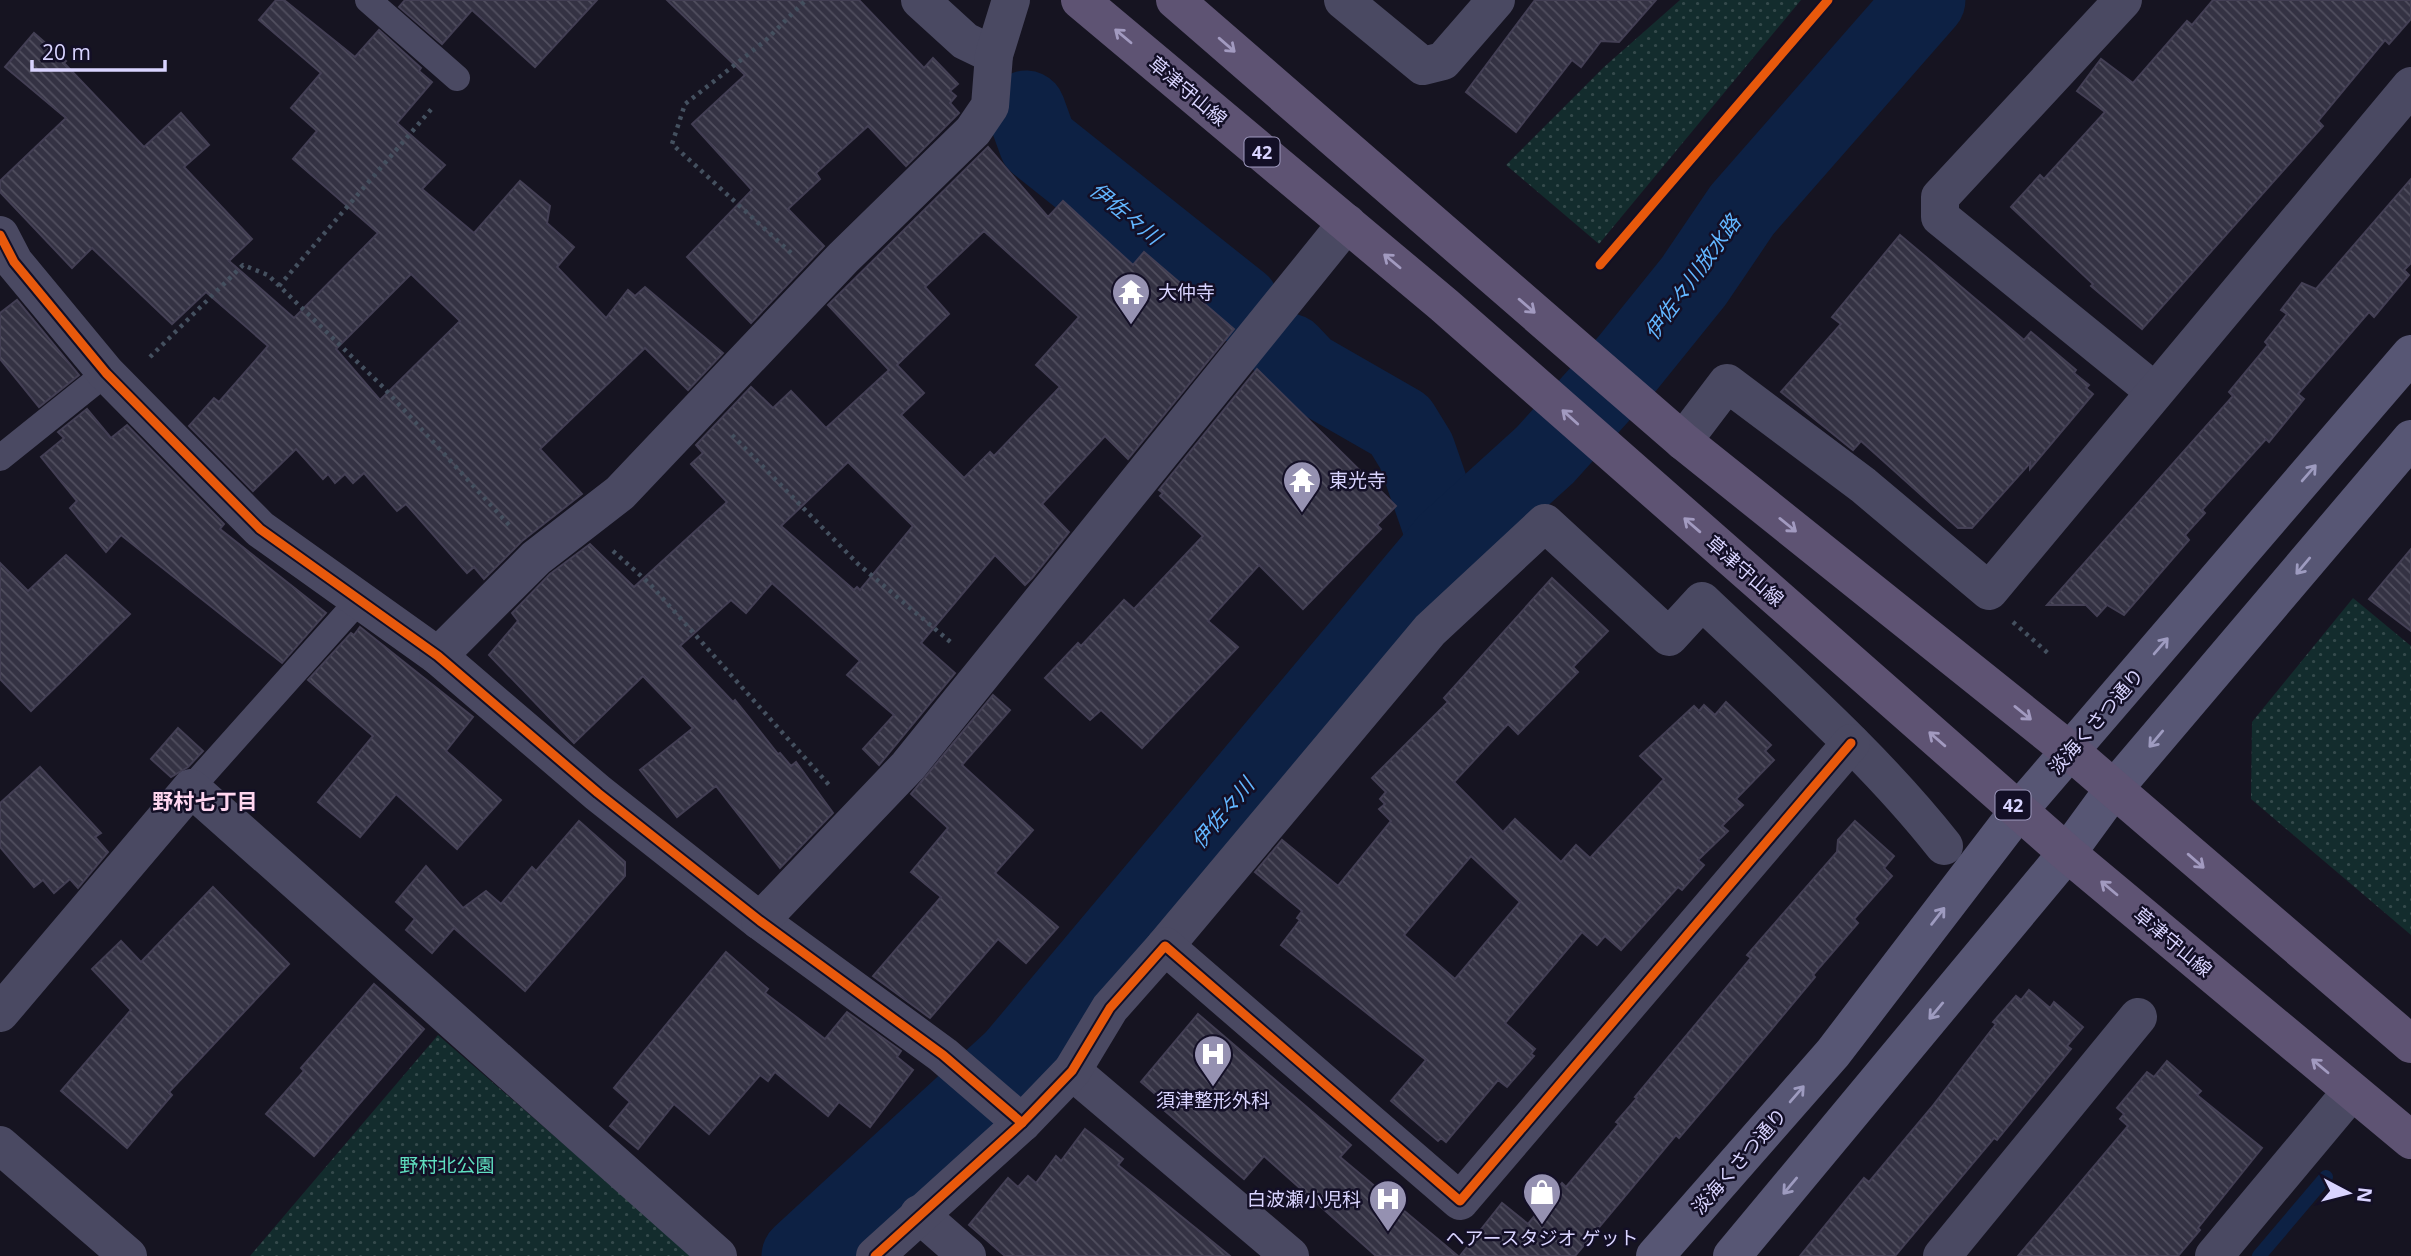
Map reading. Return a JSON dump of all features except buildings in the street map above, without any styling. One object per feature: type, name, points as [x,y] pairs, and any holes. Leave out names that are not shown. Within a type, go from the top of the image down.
[{"type":"main road","name":"草津守山線","points":[[1080,0],[1444,305],[2067,853],[2411,1140]]},
{"type":"main road","points":[[1175,0],[1671,430],[2070,751],[2113,790],[2406,1030]]},
{"type":"street","points":[[920,0],[965,41],[994,55]]},
{"type":"street","points":[[439,656],[536,558],[621,493],[822,281],[973,131],[990,106],[994,55],[1011,0]]},
{"type":"street","points":[[1343,0],[1423,66],[1443,61],[1496,0]]},
{"type":"street","points":[[2123,0],[1940,197],[1940,217],[2154,391]]},
{"type":"street","points":[[1671,430],[1727,383],[1863,485],[1989,591],[2411,86]]},
{"type":"street","points":[[760,921],[908,766],[1347,223]]},
{"type":"street","points":[[0,235],[14,262],[112,380],[260,529],[439,656],[598,793],[760,921],[943,1055],[1023,1123]]},
{"type":"street","name":"淡海くさつ通り","points":[[1655,1256],[1833,1053],[2019,810],[2411,354]]},
{"type":"street","points":[[1732,1256],[2067,853],[2113,790],[2411,439]]},
{"type":"street","points":[[875,1256],[1023,1123],[1072,1071],[1110,1008],[1430,630],[1545,523],[1669,636],[1702,601],[1851,743],[1911,805],[1944,846]]},
{"type":"street","points":[[1165,946],[1460,1201],[1851,743]]},
{"type":"street","points":[[0,1013],[191,788],[718,1256]]},
{"type":"street","points":[[1942,1256],[2138,1017]]},
{"type":"street","points":[[1072,1071],[1290,1256]]},
{"type":"street","points":[[2214,1256],[2351,1092]]},
{"type":"street","points":[[0,1145],[128,1256]]},
{"type":"street","points":[[919,1214],[967,1256]]},
{"type":"lane","points":[[368,0],[457,78]]},
{"type":"lane","points":[[0,458],[112,380]]},
{"type":"lane","points":[[191,788],[360,599]]},
{"type":"path","points":[[806,0],[765,41],[685,104],[672,144],[822,281]]},
{"type":"path","points":[[279,286],[457,78]]},
{"type":"path","points":[[112,380],[203,307],[243,265],[268,275],[383,387],[482,492],[536,558]]},
{"type":"path","points":[[704,407],[858,564],[985,672]]},
{"type":"path","points":[[582,522],[649,583],[859,818]]},
{"type":"green space","points":[[1680,0],[1801,0],[1599,244],[1506,165],[1604,67]]},
{"type":"green space","points":[[2353,598],[2411,646],[2411,935],[2251,799],[2252,722]]},
{"type":"green space","name":"野村北公園","points":[[438,1035],[689,1253],[689,1256],[250,1256]]},
{"type":"waterway","name":"伊佐々川","points":[[801,1256],[1015,1059],[1448,543],[1545,455],[1627,364],[1694,281],[1742,210],[1926,0]]},
{"type":"waterway","name":"伊佐々川","points":[[1026,110],[1038,143],[1240,304]]},
{"type":"waterway","name":"伊佐々川","points":[[1289,353],[1306,371],[1400,425],[1416,451],[1448,543]]},
{"type":"waterway","points":[[2259,1256],[2326,1177]]},
{"type":"cycle path","points":[[1600,265],[1828,0]]},
{"type":"cycle path","points":[[0,235],[14,262],[106,373],[260,529],[438,656],[598,793],[760,921],[943,1055],[1022,1123]]},
{"type":"cycle path","points":[[875,1256],[1022,1123],[1072,1071],[1110,1008],[1165,946],[1460,1201],[1851,743]]},
{"type":"place","name":"大仲寺","points":[[1131,326]]},
{"type":"place","name":"東光寺","points":[[1302,514]]},
{"type":"place","name":"須津整形外科","points":[[1213,1088]]},
{"type":"place","name":"ヘアースタジオ ゲット","points":[[1542,1226]]},
{"type":"place","name":"白波瀬小児科","points":[[1388,1233]]},
{"type":"district","name":"野村七丁目","points":[[205,801]]},
{"type":"water label","name":"伊佐々川放水路","points":[[1692,277]]}]
